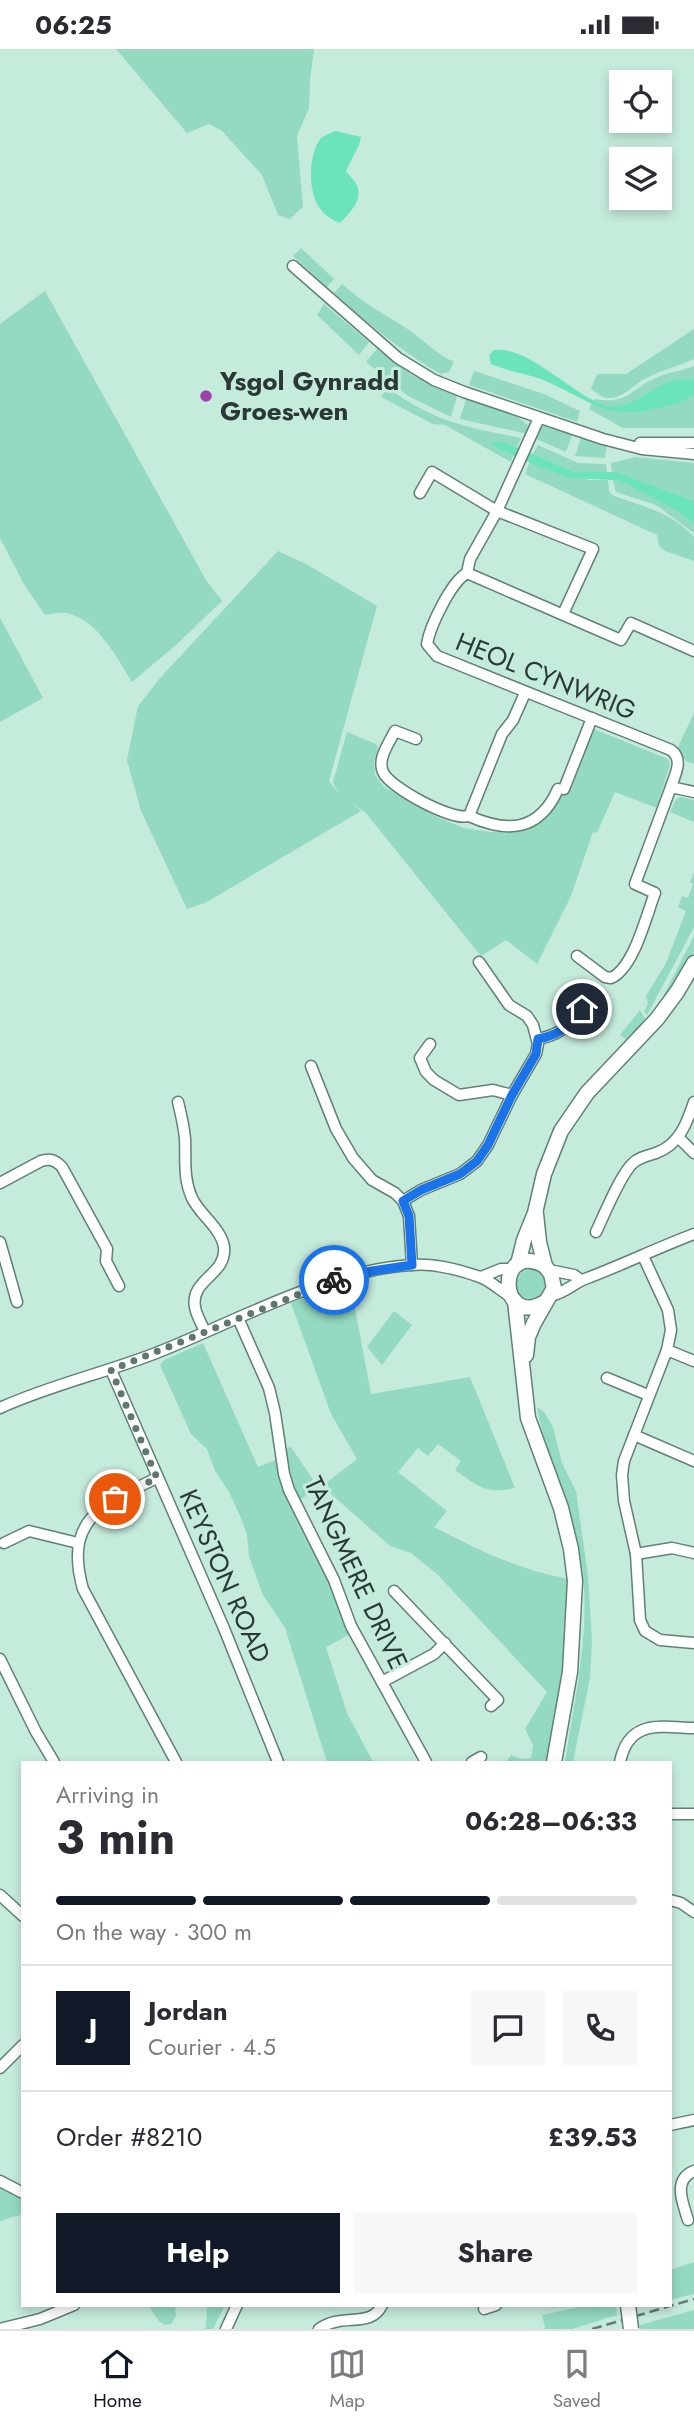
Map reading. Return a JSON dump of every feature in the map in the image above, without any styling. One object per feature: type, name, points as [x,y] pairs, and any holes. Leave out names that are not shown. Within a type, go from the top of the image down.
[{"type":"main road","points":[[554,1761],[570,1672],[575,1581],[561,1508],[528,1418],[513,1299],[507,1283],[536,1213],[544,1174],[561,1131],[587,1093],[657,1019],[694,963]]},
{"type":"main road","points":[[523,1386],[528,1337],[548,1299],[553,1280],[547,1268],[536,1213]]},
{"type":"main road","points":[[516,1266],[533,1261],[547,1268]]},
{"type":"main road","points":[[513,1299],[531,1307],[548,1299]]},
{"type":"main road","points":[[628,2307],[631,2329]]},
{"type":"street","points":[[293,267],[407,365],[464,393],[603,439],[642,449],[694,454]]},
{"type":"street","points":[[539,418],[497,511],[470,559],[467,573],[621,640]]},
{"type":"street","points":[[627,445],[694,443]]},
{"type":"street","points":[[420,493],[432,472],[497,511],[593,549],[563,614]]},
{"type":"street","name":"HEOL CYNWRIG","points":[[467,573],[458,580],[433,625],[427,644],[438,656],[675,754],[678,765],[671,787]]},
{"type":"street","points":[[618,653],[621,640],[631,623],[694,651]]},
{"type":"street","points":[[466,817],[502,734],[513,720],[525,693]]},
{"type":"street","points":[[416,739],[394,731],[382,758],[382,770],[388,780],[432,807],[503,827],[526,823],[546,810],[561,789],[592,718]]},
{"type":"street","points":[[577,956],[605,977],[611,978],[622,971],[629,960],[655,893],[635,884],[671,787],[694,792]]},
{"type":"street","points":[[403,1201],[421,1190],[460,1174],[477,1161],[536,1054],[538,1039],[533,1025],[527,1016],[508,1010],[479,962]]},
{"type":"street","points":[[538,1039],[564,1031],[582,1009]]},
{"type":"street","points":[[430,1044],[415,1057],[434,1080],[458,1095],[493,1090],[512,1095]]},
{"type":"street","points":[[311,1066],[336,1129],[353,1158],[372,1180],[395,1193],[403,1201],[409,1216],[412,1265]]},
{"type":"street","points":[[178,1102],[183,1121],[187,1183],[193,1200],[215,1228],[224,1245],[223,1260],[216,1272],[203,1281],[196,1291],[194,1306],[205,1332]]},
{"type":"street","points":[[596,1232],[624,1173],[633,1163],[644,1156],[659,1152],[678,1138],[694,1103]]},
{"type":"street","points":[[678,1138],[694,1153]]},
{"type":"street","points":[[0,1183],[41,1161],[47,1159],[57,1162],[107,1249],[106,1261],[119,1286]]},
{"type":"street","points":[[548,1299],[575,1287],[581,1280],[694,1234]]},
{"type":"street","points":[[0,1242],[17,1302]]},
{"type":"street","points":[[643,1256],[668,1310],[671,1330],[667,1350],[624,1461],[624,1501],[636,1554],[640,1620],[645,1631],[660,1640],[694,1643]]},
{"type":"street","points":[[0,1408],[159,1352],[333,1280],[372,1271],[412,1265],[433,1266],[481,1277],[513,1299]]},
{"type":"street","points":[[481,1277],[516,1266]]},
{"type":"street","points":[[547,1268],[574,1275],[581,1280]]},
{"type":"street","name":"TANGMERE DRIVE","points":[[238,1318],[269,1388],[289,1490],[334,1580],[351,1626],[425,1761]]},
{"type":"street","points":[[667,1350],[694,1361]]},
{"type":"street","name":"KEYSTON ROAD","points":[[111,1370],[223,1626],[278,1761]]},
{"type":"street","points":[[616,1377],[648,1395]]},
{"type":"street","points":[[634,1435],[694,1461]]},
{"type":"street","points":[[157,1478],[101,1508],[84,1528],[78,1543],[78,1570],[83,1589],[175,1761]]},
{"type":"street","points":[[4,1543],[29,1531],[78,1543]]},
{"type":"street","points":[[636,1554],[672,1548],[694,1553]]},
{"type":"street","points":[[394,1591],[399,1603],[445,1643],[498,1700],[491,1706]]},
{"type":"street","points":[[382,1682],[434,1654],[445,1643]]},
{"type":"street","points":[[0,1659],[53,1761]]},
{"type":"street","points":[[620,1761],[621,1753],[630,1739],[648,1727],[694,1728]]},
{"type":"street","points":[[672,1814],[694,1814]]},
{"type":"street","points":[[0,1895],[21,1914]]},
{"type":"street","points":[[672,1901],[694,1912]]},
{"type":"street","points":[[0,2068],[21,2047]]},
{"type":"street","points":[[672,2125],[694,2120]]},
{"type":"street","points":[[687,2221],[680,2195],[681,2182],[686,2175],[694,2171]]},
{"type":"street","points":[[0,2181],[21,2192]]},
{"type":"street","points":[[0,2329],[40,2319],[69,2307]]},
{"type":"street","points":[[226,2329],[235,2307]]},
{"type":"street","points":[[318,2329],[327,2323],[367,2325],[376,2319],[381,2307]]},
{"type":"shaded area","points":[[116,49],[314,49],[309,108],[297,136],[303,207],[290,219],[278,215],[262,175],[222,131],[209,124],[187,133]]},
{"type":"shaded area","points":[[336,131],[361,137],[346,172],[357,185],[358,198],[352,210],[340,223],[321,210],[315,200],[311,182],[317,145],[321,138]]},
{"type":"shaded area","points":[[301,248],[334,279],[327,287],[293,256]]},
{"type":"shaded area","points":[[342,284],[367,304],[454,362],[449,372],[441,374],[372,326],[334,293]]},
{"type":"shaded area","points":[[45,291],[206,580],[222,601],[132,682],[106,641],[88,623],[67,613],[45,615],[25,586],[0,538],[0,324]]},
{"type":"shaded area","points":[[324,304],[369,342],[359,355],[317,315]]},
{"type":"shaded area","points":[[694,329],[694,359],[647,378],[615,397],[605,398],[591,389],[597,374],[626,374]]},
{"type":"shaded area","points":[[377,349],[412,375],[457,396],[451,417],[408,396],[366,362]]},
{"type":"shaded area","points":[[494,350],[521,355],[604,405],[627,404],[658,387],[681,379],[694,380],[694,395],[659,408],[613,411],[541,379],[491,364],[489,355]]},
{"type":"shaded area","points":[[694,366],[694,428],[623,428],[589,409],[594,399],[622,398],[665,374]]},
{"type":"shaded area","points":[[474,371],[544,394],[580,411],[577,422],[469,385]]},
{"type":"shaded area","points":[[388,388],[421,409],[451,422],[521,438],[517,447],[507,443],[498,449],[513,455],[511,462],[445,425],[433,424],[381,397]]},
{"type":"shaded area","points":[[466,399],[515,415],[529,426],[528,434],[460,419]]},
{"type":"shaded area","points":[[544,426],[572,435],[566,452],[534,438],[539,428]]},
{"type":"shaded area","points":[[581,438],[607,445],[605,458],[575,456]]},
{"type":"shaded area","points":[[493,441],[507,443],[575,472],[617,472],[694,501],[694,523],[678,511],[625,483],[615,480],[568,478],[498,449],[492,444]]},
{"type":"shaded area","points":[[538,445],[578,463],[606,464],[607,473],[575,472],[533,454]]},
{"type":"shaded area","points":[[635,457],[694,463],[694,501],[617,472],[612,473],[611,463]]},
{"type":"shaded area","points":[[530,461],[589,480],[608,480],[612,495],[655,510],[674,520],[694,537],[694,561],[665,551],[659,546],[657,535],[525,474]]},
{"type":"shaded area","points":[[613,480],[634,486],[666,503],[694,523],[694,533],[656,505],[616,492]]},
{"type":"shaded area","points":[[278,551],[308,565],[377,606],[329,781],[338,793],[333,782],[347,732],[376,744],[378,748],[374,763],[375,775],[383,786],[437,817],[464,828],[490,832],[520,830],[543,819],[566,790],[570,792],[594,729],[668,759],[670,764],[657,808],[615,792],[597,833],[593,832],[571,896],[537,964],[506,940],[481,956],[365,812],[352,803],[361,811],[205,903],[187,909],[141,811],[127,760],[138,706],[160,678]]},
{"type":"shaded area","points":[[0,618],[43,698],[0,722]]},
{"type":"shaded area","points":[[694,713],[694,764],[686,761],[678,747]]},
{"type":"shaded area","points":[[681,797],[694,800],[694,822],[670,812],[676,799]]},
{"type":"shaded area","points":[[694,872],[694,927],[647,1015],[644,1012],[648,1003],[646,996],[666,963],[686,911],[678,907],[682,896],[688,898]]},
{"type":"shaded area","points":[[694,936],[694,952],[675,986],[655,1012]]},
{"type":"shaded area","points":[[640,1010],[645,1019],[628,1041],[620,1035]]},
{"type":"shaded area","points":[[531,1269],[542,1273],[546,1284],[542,1295],[531,1299],[520,1295],[516,1284],[520,1273]]},
{"type":"shaded area","points":[[350,1282],[371,1394],[470,1377],[515,1488],[489,1489],[470,1481],[455,1470],[461,1461],[438,1444],[428,1456],[418,1448],[398,1472],[447,1511],[434,1527],[515,1564],[569,1579],[561,1696],[549,1761],[507,1761],[511,1755],[521,1759],[531,1758],[533,1745],[525,1729],[547,1692],[437,1574],[411,1553],[390,1546],[322,1486],[357,1459],[331,1414],[291,1303]]},
{"type":"shaded area","points":[[394,1311],[412,1325],[382,1365],[367,1347]]},
{"type":"shaded area","points":[[203,1343],[258,1467],[281,1458],[280,1449],[291,1447],[318,1487],[295,1504],[354,1632],[326,1647],[347,1713],[372,1761],[327,1761],[285,1628],[263,1595],[253,1568],[241,1518],[215,1471],[207,1449],[191,1434],[160,1365],[164,1360]]},
{"type":"shaded area","points":[[537,1407],[544,1412],[553,1427],[562,1463],[576,1491],[588,1576],[592,1640],[590,1678],[573,1761],[565,1761],[584,1633],[583,1580],[571,1516]]},
{"type":"shaded area","points":[[0,2181],[21,2192],[21,2215],[0,2221]]},
{"type":"shaded area","points":[[694,2262],[694,2294],[672,2300],[672,2269]]},
{"type":"shaded area","points":[[149,2307],[175,2307],[176,2316],[171,2324],[165,2325]]},
{"type":"shaded area","points":[[207,2307],[224,2307],[213,2329],[204,2329]]},
{"type":"shaded area","points":[[579,2307],[616,2307],[617,2315],[572,2329],[543,2329],[542,2315]]},
{"type":"shaded area","points":[[694,2310],[694,2329],[640,2329],[640,2325]]},
{"type":"railway","points":[[672,2305],[694,2299]]},
{"type":"railway","points":[[592,2329],[667,2307]]},
{"type":"way so far","points":[[115,1499],[157,1478],[111,1370],[334,1280]]},
{"type":"place","name":"Ysgol Gynradd Groes-wen","points":[[206,396]]},
{"type":"route","points":[[334,1280],[412,1265],[409,1216],[403,1201],[436,1182],[460,1174],[477,1161],[536,1054],[538,1039],[564,1031],[582,1009]]}]
